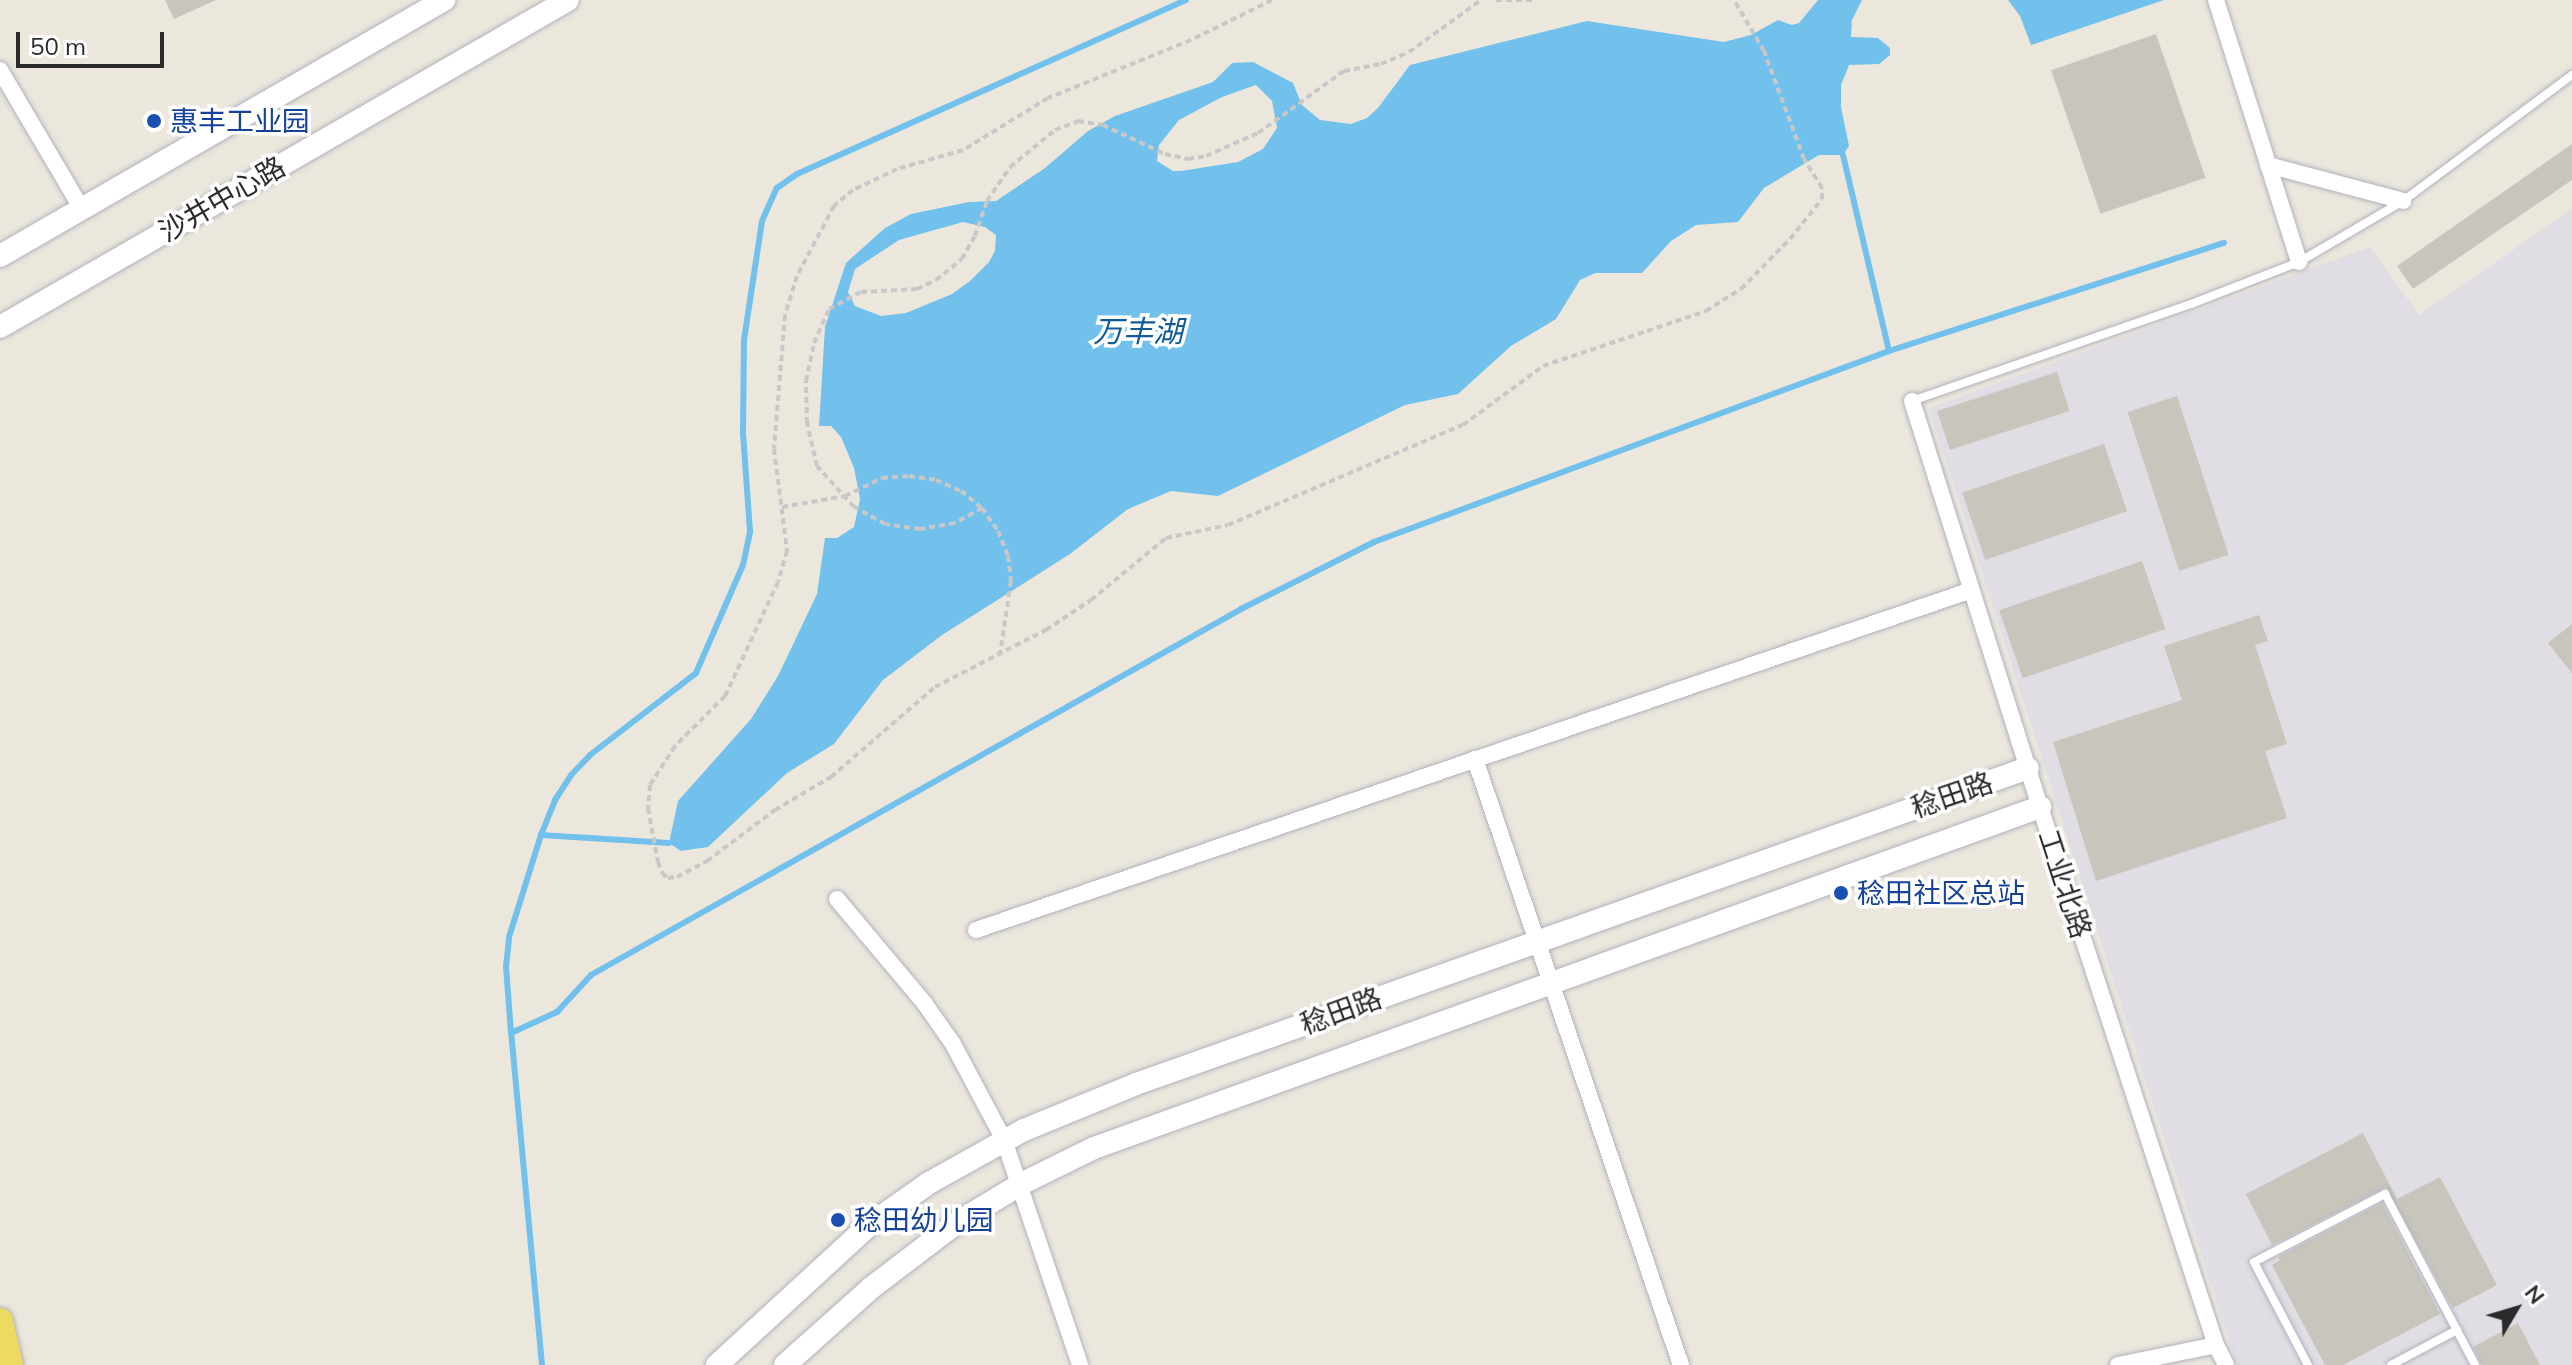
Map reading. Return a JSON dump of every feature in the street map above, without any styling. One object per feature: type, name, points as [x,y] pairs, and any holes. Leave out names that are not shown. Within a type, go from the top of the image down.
[{"type":"main road","points":[[0,1321],[10,1365]]},
{"type":"street","points":[[0,256],[444,0]]},
{"type":"street","name":"沙井中心路","points":[[0,327],[568,0]]},
{"type":"street","points":[[2216,0],[2299,262]]},
{"type":"street","points":[[0,70],[82,209]]},
{"type":"street","points":[[2268,165],[2403,201]]},
{"type":"street","name":"工业北路","points":[[1912,401],[2040,807],[2216,1345],[2226,1365]]},
{"type":"street","points":[[976,930],[1972,590]]},
{"type":"street","points":[[1475,759],[1681,1365]]},
{"type":"street","name":"稔田路","points":[[717,1365],[868,1226],[929,1183],[1004,1140],[1109,1094],[2028,768]]},
{"type":"street","name":"稔田路","points":[[785,1365],[899,1265],[1021,1184],[1094,1148],[1159,1122],[2040,807]]},
{"type":"street","points":[[837,899],[925,1004],[953,1044],[1004,1140],[1080,1365]]},
{"type":"street","points":[[2118,1365],[2216,1345]]},
{"type":"lane","points":[[1912,401],[2191,304],[2299,262],[2403,201],[2572,75]]},
{"type":"lane","points":[[2308,1365],[2254,1262],[2385,1194],[2475,1365]]},
{"type":"lane","points":[[2391,1365],[2457,1330]]},
{"type":"path","points":[[1272,0],[1191,40],[1048,98],[963,150],[897,169],[853,190],[834,206],[797,276],[785,315],[774,449],[787,551],[778,582],[725,696],[675,746],[650,785],[648,808],[658,862],[662,873],[668,878],[707,861],[775,810],[831,777],[935,687],[1000,655],[1091,600],[1166,538],[1228,525],[1463,425],[1543,366],[1706,311],[1741,289],[1790,239],[1822,199],[1822,188],[1804,159],[1764,51],[1734,0]]},
{"type":"path","points":[[982,508],[955,523],[920,529],[885,524],[854,507],[817,466],[807,423],[806,381],[814,343],[829,309],[861,292],[917,289],[936,280],[962,259],[998,183],[1035,143],[1078,121],[1122,132],[1165,154],[1188,159],[1206,156],[1258,133],[1344,71],[1381,64],[1409,52],[1481,0]]},
{"type":"path","points":[[1496,0],[1532,0]]},
{"type":"path","points":[[782,507],[845,496],[882,478],[909,476],[936,480],[961,491],[982,508],[998,531],[1008,556],[1011,581],[1000,655]]},
{"type":"shaded area","points":[[2572,209],[2572,1365],[2237,1365],[1929,408],[2370,247],[2419,315]]},
{"type":"water","name":"万丰湖","points":[[1818,0],[1862,0],[1852,20],[1851,37],[1878,38],[1890,48],[1890,55],[1879,64],[1849,65],[1841,85],[1841,107],[1849,146],[1843,155],[1819,155],[1764,188],[1738,222],[1696,225],[1671,241],[1642,273],[1595,273],[1580,280],[1556,319],[1511,346],[1458,394],[1405,405],[1218,496],[1171,491],[1128,509],[1070,554],[942,635],[883,680],[834,744],[787,773],[708,847],[681,851],[669,843],[678,801],[751,719],[778,676],[817,594],[825,538],[837,538],[854,527],[860,499],[854,468],[841,437],[831,426],[819,426],[825,327],[846,263],[885,228],[911,214],[969,202],[996,201],[1045,168],[1088,131],[1115,116],[1213,82],[1232,63],[1253,62],[1293,83],[1302,105],[1320,120],[1351,124],[1367,118],[1378,108],[1410,65],[1587,21],[1724,42],[1751,35],[1778,20],[1792,25],[1799,23]],"holes":[[[1256,85],[1272,101],[1277,128],[1263,149],[1238,162],[1181,171],[1173,171],[1157,161],[1159,145],[1179,120],[1222,97]],[[963,222],[985,227],[996,235],[995,251],[989,262],[970,281],[952,294],[906,313],[881,316],[855,306],[848,292],[855,269],[899,240]]]},
{"type":"water","points":[[2008,0],[2164,0],[2031,45],[2020,16]]},
{"type":"building","points":[[165,0],[216,0],[174,19]]},
{"type":"building","points":[[2156,34],[2205,178],[2101,214],[2051,70]]},
{"type":"building","points":[[2572,144],[2572,180],[2413,289],[2397,266]]},
{"type":"building","points":[[2057,372],[2070,411],[1950,450],[1937,411]]},
{"type":"building","points":[[2177,396],[2229,555],[2179,571],[2128,412]]},
{"type":"building","points":[[2104,444],[2127,511],[1985,560],[1962,493]]},
{"type":"building","points":[[2142,561],[2165,629],[2023,678],[1999,610]]},
{"type":"building","points":[[2259,615],[2268,641],[2255,645],[2287,744],[2265,751],[2287,818],[2096,881],[2053,742],[2182,700],[2164,646]]},
{"type":"building","points":[[2572,624],[2572,673],[2548,643]]},
{"type":"building","points":[[2363,1133],[2397,1199],[2440,1177],[2497,1285],[2453,1308],[2386,1187],[2272,1245],[2246,1194]]},
{"type":"building","points":[[2382,1203],[2440,1314],[2343,1365],[2325,1365],[2272,1265],[2280,1260],[2278,1257]]},
{"type":"building","points":[[2518,1323],[2540,1365],[2482,1365],[2473,1347]]},
{"type":"waterway","points":[[542,1365],[511,1033],[506,967],[509,937],[555,800],[571,775],[590,755],[696,673],[743,565],[750,531],[743,433],[744,340],[762,221],[777,188],[797,174],[1186,0]]},
{"type":"waterway","points":[[1843,155],[1889,351]]},
{"type":"waterway","points":[[511,1033],[557,1012],[591,975],[1241,609],[1374,542],[1889,351],[2224,243]]},
{"type":"waterway","points":[[541,835],[669,843]]},
{"type":"place","name":"惠丰工业园","points":[[154,121]]},
{"type":"place","name":"稔田社区总站","points":[[1841,893]]},
{"type":"place","name":"稔田幼儿园","points":[[838,1220]]}]
